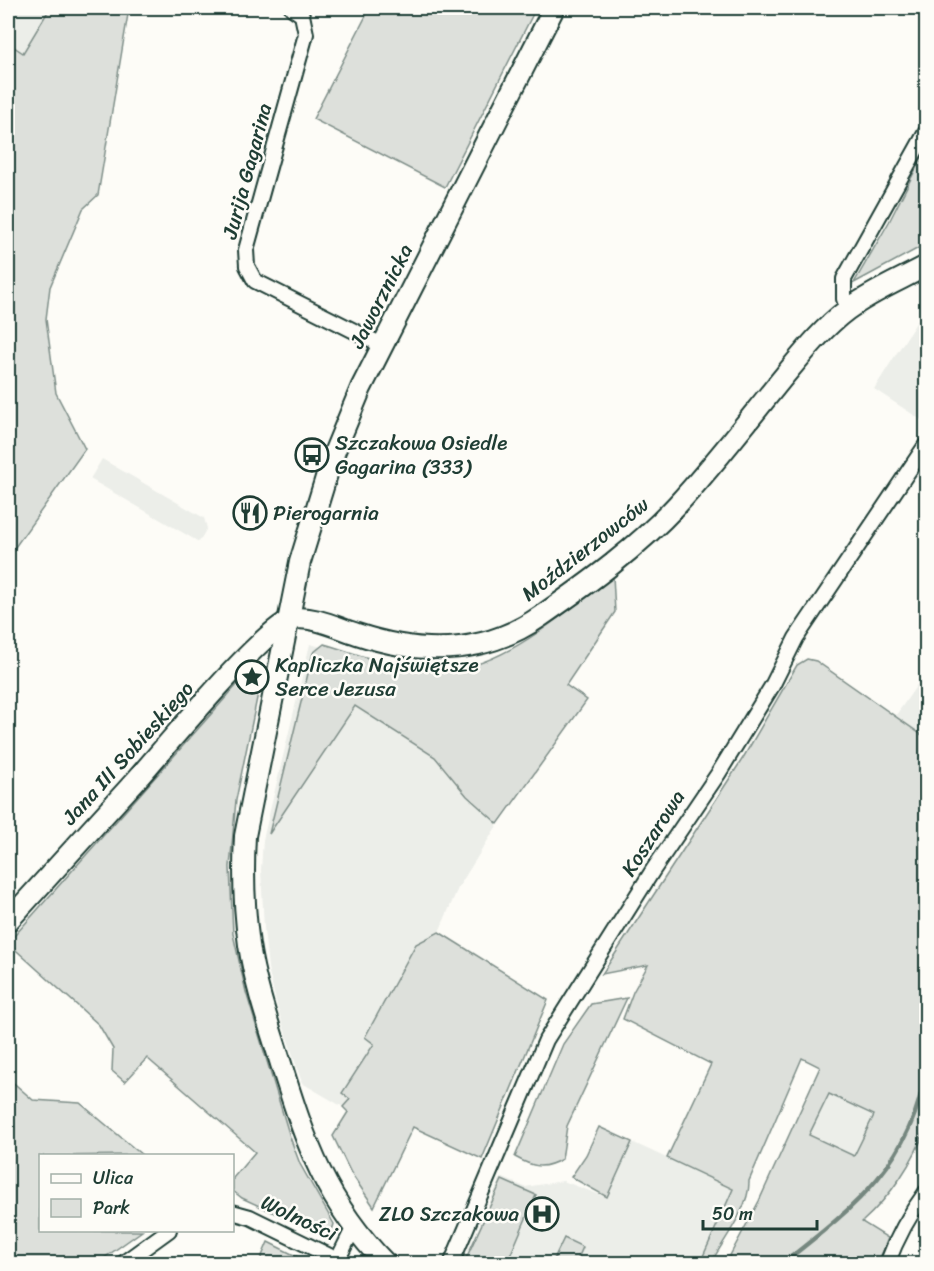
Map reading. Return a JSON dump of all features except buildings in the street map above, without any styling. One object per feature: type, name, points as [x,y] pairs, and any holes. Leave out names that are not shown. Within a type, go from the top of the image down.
[{"type":"street","name":"Jurija Gagarina","points":[[292,8],[302,15],[306,34],[246,250],[247,266],[255,281],[382,345]]},
{"type":"street","name":"Jaworznicka","points":[[386,1263],[354,1227],[325,1184],[299,1122],[255,976],[245,912],[243,871],[245,836],[300,562],[332,458],[361,388],[382,345],[554,8]]},
{"type":"street","points":[[848,309],[844,299],[844,279],[927,132]]},
{"type":"street","name":"Moździerzowców","points":[[288,620],[299,618],[323,623],[407,648],[460,647],[488,642],[515,631],[562,601],[627,552],[653,529],[705,473],[803,354],[848,309],[927,266]]},
{"type":"street","name":"Koszarowa","points":[[451,1263],[546,1040],[653,870],[718,774],[772,686],[796,638],[927,446]]},
{"type":"street","name":"Jana III Sobieskiego","points":[[8,921],[227,678],[268,636],[288,620]]},
{"type":"street","points":[[887,1263],[906,1221],[927,1192]]},
{"type":"street","name":"Wolności","points":[[234,1213],[250,1217],[342,1261]]},
{"type":"street","points":[[342,1261],[354,1227]]},
{"type":"street","points":[[122,1263],[166,1232]]},
{"type":"shaded area","points":[[8,8],[50,8],[23,53],[8,43]]},
{"type":"shaded area","points":[[926,307],[926,423],[874,389]]},
{"type":"shaded area","points":[[102,459],[204,518],[207,528],[199,542],[90,479]]},
{"type":"shaded area","points":[[310,644],[495,694],[467,795],[498,824],[458,888],[439,932],[416,944],[366,1037],[374,1044],[342,1092],[350,1099],[343,1107],[302,1083],[278,1010],[268,968],[264,929],[261,870],[263,840]]},
{"type":"shaded area","points":[[926,672],[926,738],[894,718]]},
{"type":"shaded area","points":[[829,1094],[874,1115],[854,1157],[809,1135]]},
{"type":"shaded area","points":[[632,1142],[733,1189],[700,1263],[462,1264],[501,1177],[525,1187],[563,1181],[606,1197]]},
{"type":"green space","points":[[50,8],[129,8],[98,195],[83,209],[50,287],[46,319],[56,393],[85,449],[8,557],[8,43],[23,53]]},
{"type":"green space","points":[[370,8],[536,8],[445,187],[313,119]]},
{"type":"green space","points":[[926,149],[926,244],[854,283],[889,222]]},
{"type":"green space","points":[[613,576],[615,612],[566,685],[587,700],[498,824],[467,796],[435,757],[355,706],[269,834],[313,653],[324,644],[417,670],[456,670],[481,663],[528,639]]},
{"type":"green space","points":[[807,659],[816,661],[926,738],[926,1127],[915,1153],[900,1178],[882,1202],[862,1222],[888,1238],[878,1263],[726,1263],[759,1201],[820,1067],[802,1058],[749,1181],[741,1213],[711,1263],[700,1263],[733,1189],[667,1158],[711,1064],[623,1019],[633,992],[648,965],[602,974],[743,758],[797,665]],"holes":[[[829,1094],[874,1115],[854,1156],[809,1135]]]},
{"type":"green space","points":[[259,666],[263,669],[236,800],[230,867],[233,934],[246,992],[290,1137],[300,1164],[334,1224],[330,1232],[322,1235],[242,1198],[234,1192],[234,1177],[255,1152],[147,1058],[125,1082],[112,1071],[113,1049],[99,1025],[8,943],[252,668]]},
{"type":"green space","points":[[439,932],[548,1000],[482,1159],[413,1127],[374,1207],[351,1173],[333,1136],[348,1112],[343,1107],[350,1099],[342,1093],[374,1044],[365,1037],[416,944]]},
{"type":"green space","points":[[627,998],[567,1126],[562,1159],[549,1165],[538,1166],[515,1157],[563,1044],[591,1004]]},
{"type":"green space","points":[[8,1078],[33,1100],[80,1103],[141,1154],[39,1154],[39,1232],[141,1232],[97,1263],[8,1263]]},
{"type":"green space","points":[[599,1127],[632,1142],[607,1197],[571,1177],[586,1155]]},
{"type":"green space","points":[[502,1180],[536,1195],[507,1263],[464,1263]]},
{"type":"green space","points":[[564,1238],[583,1247],[576,1263],[552,1263]]},
{"type":"green space","points":[[268,1242],[310,1263],[259,1263]]},
{"type":"waterway","points":[[782,1264],[855,1203],[893,1158],[907,1133],[918,1103],[926,1070]]},
{"type":"place","name":"Szczakowa Osiedle Gagarina (333)","points":[[312,455]]},
{"type":"place","name":"Pierogarnia","points":[[250,513]]},
{"type":"place","name":"Kapliczka Najświętsze Serce Jezusa","points":[[252,677]]},
{"type":"place","name":"ZLO Szczakowa","points":[[542,1214]]}]
